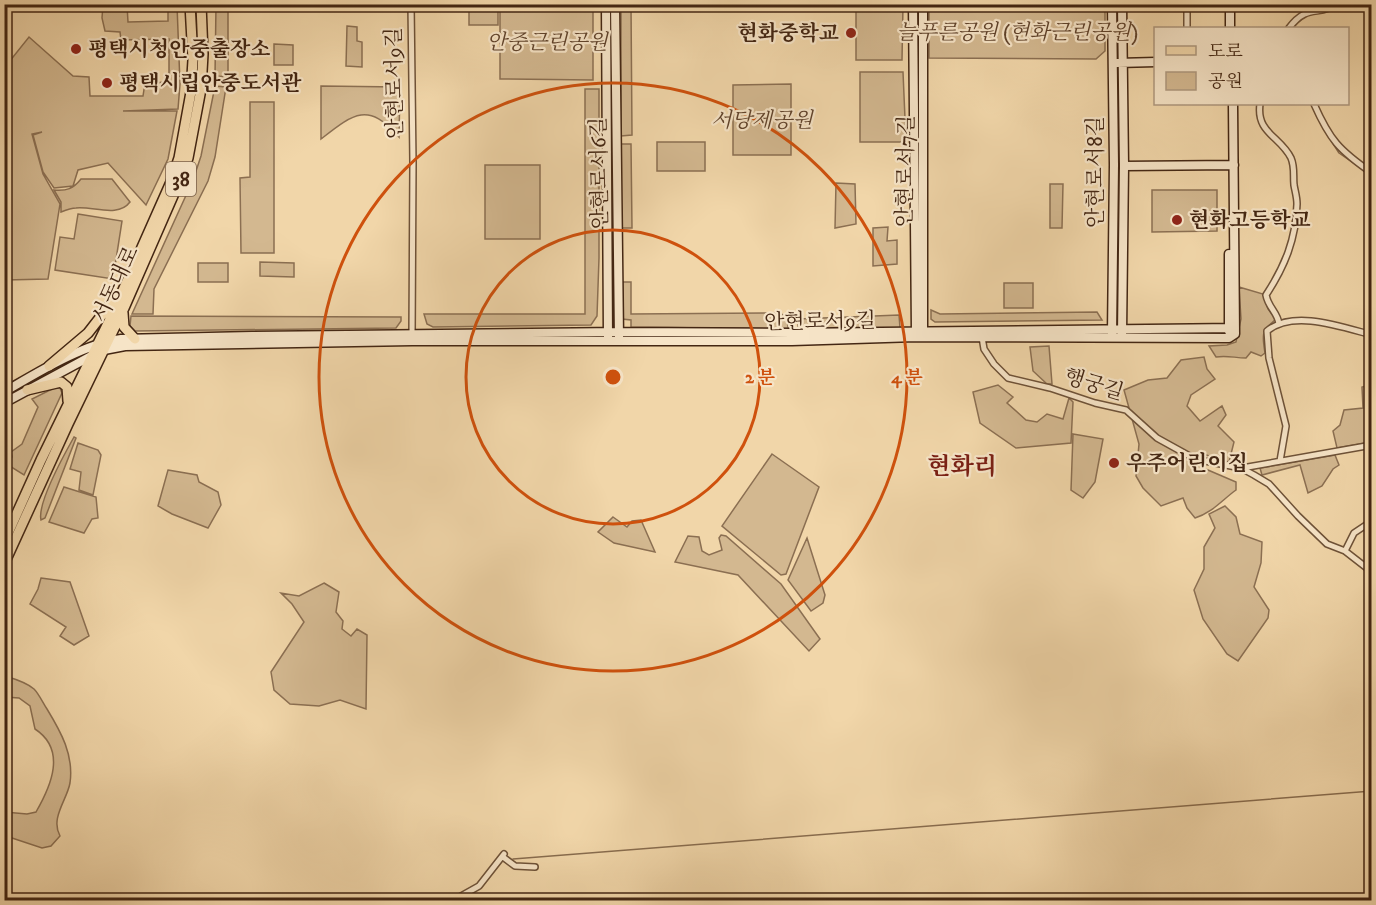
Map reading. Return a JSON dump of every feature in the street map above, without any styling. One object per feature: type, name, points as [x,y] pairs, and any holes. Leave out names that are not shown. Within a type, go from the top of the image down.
[{"type":"main road","name":"서동대로","points":[[4,542],[41,460],[93,355],[104,345],[125,286],[171,182],[179,158],[191,92],[193,60],[190,4]]},
{"type":"main road","name":"서동대로","points":[[4,564],[104,345],[124,308],[170,206],[188,158],[201,88],[204,54],[201,4]]},
{"type":"main road","points":[[49,366],[88,333],[125,286]]},
{"type":"main road","points":[[124,308],[123,327],[135,339]]},
{"type":"main road","points":[[27,390],[57,382],[63,383],[68,391],[68,406]]},
{"type":"street","name":"안현로서9길","points":[[411,4],[412,338]]},
{"type":"street","name":"안현로서6길","points":[[606,4],[608,337]]},
{"type":"street","name":"안현로서6길","points":[[615,4],[619,337]]},
{"type":"street","name":"안현로서7길","points":[[913,4],[919,334]]},
{"type":"street","name":"안현로서7길","points":[[919,334],[923,4]]},
{"type":"street","name":"안현로서8길","points":[[1112,4],[1117,334]]},
{"type":"street","name":"안현로서8길","points":[[1117,334],[1124,166],[1122,4]]},
{"type":"street","points":[[1187,4],[1187,27]]},
{"type":"street","points":[[1232,4],[1232,27]]},
{"type":"street","points":[[1290,27],[1306,12],[1332,8],[1337,4]]},
{"type":"street","points":[[1112,63],[1154,62]]},
{"type":"street","points":[[1117,334],[1229,338],[1232,328],[1231,105]]},
{"type":"street","points":[[1260,105],[1264,128],[1285,147],[1292,159],[1297,203],[1289,254],[1281,273],[1266,296],[1279,324]]},
{"type":"street","points":[[1315,105],[1338,148],[1371,173]]},
{"type":"street","name":"안현로서8길","points":[[1124,166],[1231,165]]},
{"type":"street","points":[[1280,461],[1286,426],[1269,358],[1267,331],[1279,324],[1315,321],[1371,335]]},
{"type":"street","points":[[1117,334],[1232,328]]},
{"type":"street","name":"안현로서9길","points":[[104,345],[412,338],[619,337],[792,341],[919,334],[1117,334]]},
{"type":"street","name":"행궁길","points":[[982,335],[984,349],[993,364],[1008,378],[1126,410],[1157,438],[1195,459],[1241,468],[1371,446]]},
{"type":"street","points":[[4,392],[49,366],[104,345],[135,339],[412,338]]},
{"type":"street","points":[[4,403],[93,355]]},
{"type":"street","name":"행궁길","points":[[1241,468],[1269,484],[1327,544],[1345,551],[1371,572]]},
{"type":"street","points":[[1345,551],[1354,533],[1371,521]]},
{"type":"street","points":[[459,900],[479,886],[503,856],[515,866],[535,867]]},
{"type":"green space","points":[[103,5],[127,5],[128,22],[168,21],[168,5],[177,5],[180,84],[178,109],[123,111],[177,111],[168,159],[146,205],[108,163],[78,170],[73,186],[54,188],[43,172],[33,135],[42,132],[32,134],[43,174],[60,204],[48,279],[5,280],[5,67],[29,37],[73,76],[89,77],[90,96],[143,96],[145,83],[169,82],[169,39],[121,40],[120,32],[105,31],[102,18]]},
{"type":"green space","points":[[216,5],[228,5],[228,77],[215,76]]},
{"type":"green space","points":[[469,5],[498,5],[498,25],[469,25]]},
{"type":"green space","name":"안중근린공원","points":[[500,5],[593,5],[593,80],[500,79]]},
{"type":"green space","points":[[621,5],[631,5],[632,135],[621,136]]},
{"type":"green space","points":[[856,5],[903,5],[902,60],[856,60]]},
{"type":"green space","name":"늘푸른공원 (현화근린공원)","points":[[929,5],[1105,5],[1105,51],[1096,59],[929,58]]},
{"type":"green space","points":[[347,26],[357,27],[357,41],[362,42],[362,67],[346,66]]},
{"type":"green space","points":[[274,44],[293,45],[293,65],[274,65]]},
{"type":"green space","points":[[860,72],[903,72],[906,142],[860,142]]},
{"type":"green space","name":"서당제공원","points":[[791,84],[791,155],[733,155],[733,85]]},
{"type":"green space","points":[[215,86],[226,87],[215,157],[208,181],[154,289],[153,314],[132,314],[193,180],[201,156]]},
{"type":"green space","points":[[321,86],[400,87],[399,137],[378,119],[369,115],[360,115],[342,123],[321,139]]},
{"type":"green space","points":[[585,89],[599,89],[599,258],[597,316],[591,325],[433,327],[427,324],[424,314],[585,314]]},
{"type":"green space","points":[[250,102],[274,102],[274,253],[241,253],[240,178],[250,177]]},
{"type":"green space","points":[[657,142],[705,142],[705,171],[657,171]]},
{"type":"green space","points":[[620,144],[631,144],[632,228],[621,228]]},
{"type":"green space","points":[[485,165],[540,165],[540,239],[485,239]]},
{"type":"green space","points":[[81,179],[112,179],[130,202],[119,209],[76,208],[61,212],[61,202],[54,190],[69,189]]},
{"type":"green space","points":[[836,183],[855,184],[856,224],[835,228]]},
{"type":"green space","points":[[1050,184],[1063,184],[1062,228],[1050,228]]},
{"type":"green space","points":[[1152,190],[1217,190],[1217,231],[1152,232]]},
{"type":"green space","points":[[78,214],[122,221],[113,279],[55,270],[60,237],[74,239]]},
{"type":"green space","points":[[888,227],[887,241],[897,240],[897,264],[873,266],[873,228]]},
{"type":"green space","points":[[260,262],[294,263],[294,277],[260,276]]},
{"type":"green space","points":[[198,263],[228,263],[228,282],[198,282]]},
{"type":"green space","points":[[622,282],[631,282],[631,314],[779,313],[788,317],[788,329],[631,327],[631,320],[622,319]]},
{"type":"green space","points":[[1004,283],[1033,283],[1033,308],[1004,308]]},
{"type":"green space","points":[[1239,287],[1263,294],[1268,309],[1276,319],[1264,334],[1265,353],[1261,356],[1251,352],[1246,358],[1216,357],[1209,346],[1236,342],[1241,319]]},
{"type":"green space","points":[[931,310],[940,314],[1097,312],[1102,320],[935,322],[931,319]]},
{"type":"green space","points":[[899,315],[900,328],[798,329],[798,319]]},
{"type":"green space","points":[[131,316],[401,317],[401,321],[396,328],[135,331],[130,326]]},
{"type":"green space","points":[[1049,346],[1052,384],[1047,384],[1033,371],[1030,347]]},
{"type":"green space","points":[[1204,357],[1207,369],[1215,379],[1191,395],[1187,406],[1200,421],[1222,406],[1226,415],[1218,426],[1234,442],[1229,462],[1206,455],[1201,467],[1236,482],[1236,490],[1212,510],[1195,518],[1183,498],[1161,506],[1143,488],[1136,476],[1139,444],[1124,390],[1148,380],[1167,378],[1181,360]]},
{"type":"green space","points":[[998,385],[1013,397],[1007,403],[1026,420],[1037,422],[1047,414],[1063,419],[1069,398],[1073,402],[1071,443],[1016,448],[980,423],[973,392]]},
{"type":"green space","points":[[1371,385],[1371,442],[1337,448],[1333,431],[1340,425],[1344,410],[1363,408],[1362,387]]},
{"type":"green space","points":[[54,388],[60,388],[62,393],[24,475],[8,465],[12,457],[11,452],[22,444],[38,407],[32,399]]},
{"type":"green space","points":[[1073,434],[1103,439],[1095,482],[1083,498],[1071,490]]},
{"type":"green space","points":[[74,437],[76,438],[45,518],[41,520],[47,490]]},
{"type":"green space","points":[[78,443],[98,450],[101,455],[93,495],[79,490],[81,472],[70,469]]},
{"type":"green space","points":[[772,454],[819,487],[786,574],[781,575],[722,526]]},
{"type":"green space","points":[[1335,455],[1339,465],[1333,469],[1322,486],[1308,493],[1300,465],[1262,475],[1260,468]]},
{"type":"green space","points":[[168,470],[197,475],[199,482],[218,492],[221,505],[208,528],[158,506]]},
{"type":"green space","points":[[64,487],[96,497],[98,518],[92,519],[84,533],[49,522]]},
{"type":"green space","points":[[1225,506],[1236,517],[1240,534],[1262,542],[1261,563],[1254,587],[1269,610],[1268,618],[1238,661],[1227,654],[1203,619],[1194,590],[1204,569],[1204,547],[1215,528],[1209,514]]},
{"type":"green space","points":[[613,517],[627,527],[632,521],[641,520],[655,552],[614,543],[598,532]]},
{"type":"green space","points":[[721,535],[726,536],[781,584],[820,639],[809,651],[738,575],[675,562],[688,536],[699,537],[702,551],[709,555],[722,550],[719,538]]},
{"type":"green space","points":[[807,538],[825,595],[823,603],[811,611],[788,580]]},
{"type":"green space","points":[[41,578],[70,582],[89,636],[74,645],[60,636],[66,627],[30,604]]},
{"type":"green space","points":[[324,583],[339,592],[336,612],[343,621],[342,629],[351,636],[357,629],[367,635],[366,709],[340,700],[319,706],[290,704],[274,690],[271,672],[304,622],[281,593],[299,596]]},
{"type":"green space","points":[[5,676],[24,683],[36,691],[57,726],[68,753],[70,783],[58,816],[57,829],[60,836],[51,846],[42,848],[6,836],[11,826],[5,826],[5,812],[27,814],[36,812],[51,780],[53,758],[51,747],[35,729],[30,706],[19,698],[5,697]]},
{"type":"waterway","points":[[1327,134],[1339,153],[1372,176]]},
{"type":"waterway","points":[[513,859],[1372,791]]},
{"type":"place","name":"현화중학교","points":[[851,33]]},
{"type":"place","name":"평택시청안중출장소","points":[[76,49]]},
{"type":"place","name":"평택시립안중도서관","points":[[107,83]]},
{"type":"place","name":"현화고등학교","points":[[1177,220]]},
{"type":"place","name":"우주어린이집","points":[[1114,463]]},
{"type":"district","name":"현화리","points":[[962,466]]}]
